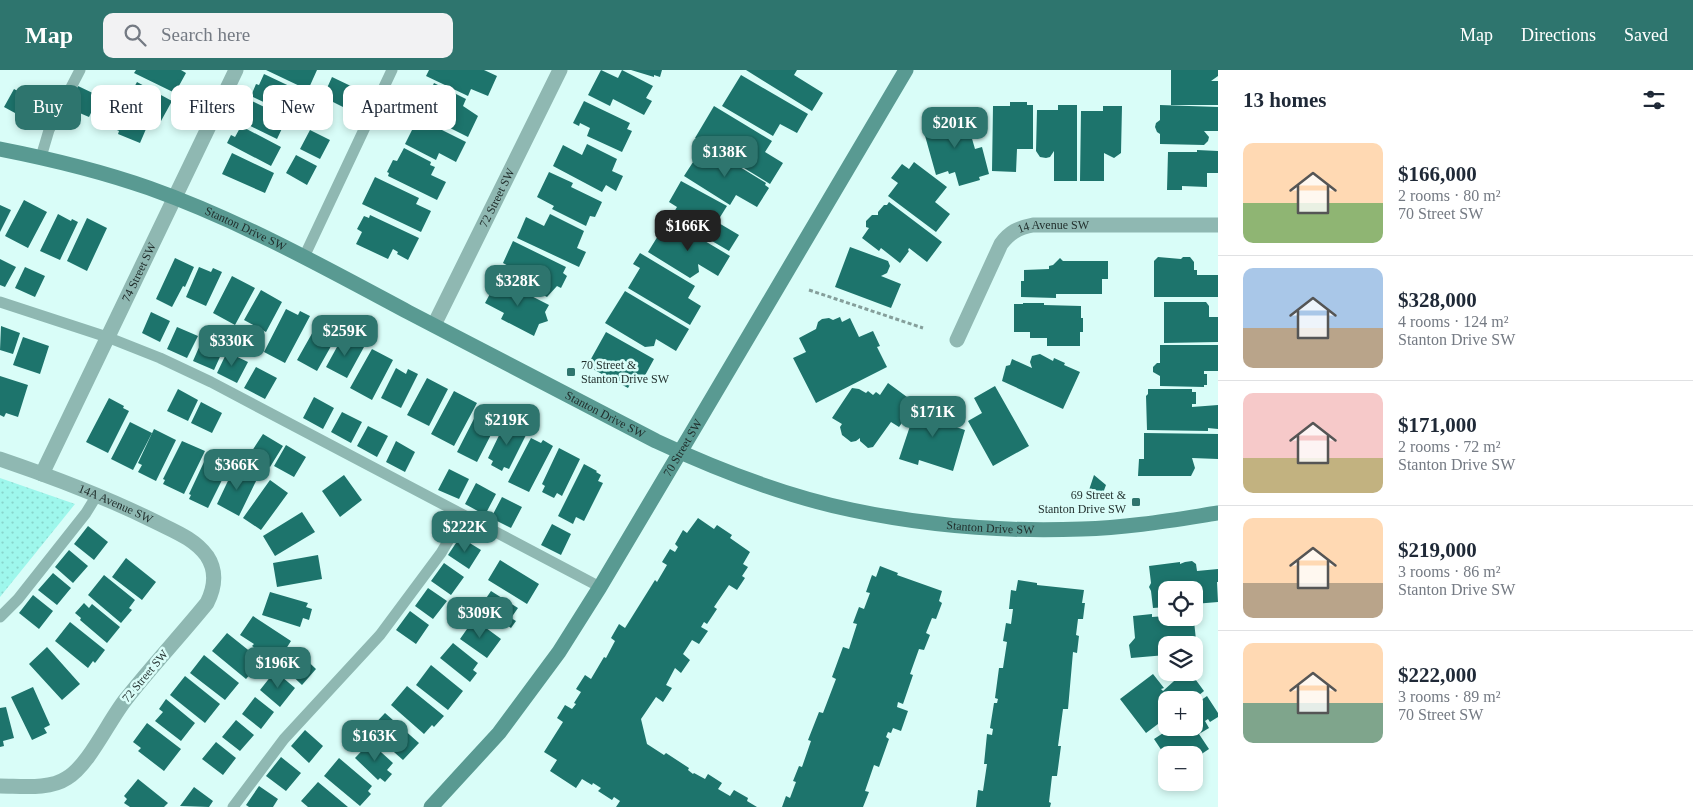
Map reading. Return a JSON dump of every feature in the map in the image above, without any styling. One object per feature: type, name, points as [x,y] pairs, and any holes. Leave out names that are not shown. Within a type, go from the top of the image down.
[{"type":"street","name":"74 Street SW","points":[[42,474],[236,70]]},
{"type":"street","name":"72 Street SW","points":[[434,325],[560,70]]},
{"type":"street","name":"70 Street SW","points":[[432,807],[498,733],[559,652],[600,587],[906,70]]},
{"type":"street","name":"Stanton Drive SW","points":[[0,149],[42,157],[104,174],[174,198],[304,257],[656,441],[708,464],[807,499],[911,521],[986,528],[1084,529],[1141,524],[1218,513]]},
{"type":"street","name":"14 Avenue SW","points":[[957,340],[1002,244],[1013,231],[1021,227],[1033,225],[1218,226]]},
{"type":"street","name":"14A Avenue SW","points":[[0,459],[97,495],[142,515],[188,539],[206,554],[212,563],[214,572]]},
{"type":"street","name":"72 Street SW","points":[[0,786],[40,785],[55,783],[68,778],[88,756],[125,700],[207,603],[214,584],[214,572]]},
{"type":"lane","points":[[42,157],[49,130],[80,70]]},
{"type":"lane","points":[[304,257],[392,70]]},
{"type":"lane","points":[[0,302],[107,337],[160,358],[211,382],[600,587]]},
{"type":"lane","points":[[0,617],[18,599],[55,553],[97,495]]},
{"type":"lane","points":[[233,807],[284,739],[380,635],[441,553],[463,516]]},
{"type":"path","points":[[809,290],[923,328]]},
{"type":"shaded area","points":[[0,478],[75,504],[0,597]]},
{"type":"building","points":[[136,70],[181,70],[186,73],[179,85],[171,85],[171,91],[134,73]]},
{"type":"building","points":[[266,70],[317,70],[310,85],[298,85]]},
{"type":"building","points":[[429,70],[484,70],[497,76],[488,96],[471,89],[468,96],[456,90],[456,85],[445,85],[426,76]]},
{"type":"building","points":[[601,70],[618,78],[622,70],[653,86],[646,98],[652,101],[644,115],[613,99],[610,106],[588,95]]},
{"type":"building","points":[[631,70],[662,70],[660,77],[654,75],[654,77]]},
{"type":"building","points":[[746,70],[797,70],[794,75],[823,93],[812,111]]},
{"type":"building","points":[[1171,70],[1218,70],[1218,76],[1211,81],[1218,81],[1218,105],[1171,105]]},
{"type":"building","points":[[264,74],[287,85],[263,85],[263,102],[253,97],[256,84],[259,85]]},
{"type":"building","points":[[741,75],[808,114],[797,133],[780,124],[773,136],[722,106]]},
{"type":"building","points":[[332,77],[349,85],[343,85],[343,107],[333,102],[333,85],[328,85]]},
{"type":"building","points":[[81,87],[91,92],[91,113],[89,117],[81,114]]},
{"type":"building","points":[[14,89],[15,90],[15,113],[4,107]]},
{"type":"building","points":[[456,94],[466,99],[463,106],[478,116],[468,137],[454,130],[456,130]]},
{"type":"building","points":[[161,95],[171,100],[161,121]]},
{"type":"building","points":[[253,101],[263,106],[263,130],[281,130],[277,139],[253,127]]},
{"type":"building","points":[[584,101],[630,123],[627,129],[632,131],[622,152],[587,136],[590,128],[580,123],[579,126],[573,123]]},
{"type":"building","points":[[1010,102],[1027,102],[1027,105],[1033,105],[1033,149],[1017,149],[1016,172],[992,171],[993,106],[1010,106]]},
{"type":"building","points":[[1058,105],[1077,105],[1077,181],[1054,181],[1054,151],[1050,157],[1046,158],[1040,157],[1036,151],[1037,110],[1058,110]]},
{"type":"building","points":[[1160,105],[1218,107],[1218,131],[1204,131],[1209,137],[1204,145],[1160,144],[1160,134],[1155,127],[1156,123],[1160,120]]},
{"type":"building","points":[[714,106],[772,141],[765,152],[783,163],[770,184],[695,138]]},
{"type":"building","points":[[1103,106],[1122,106],[1121,153],[1114,158],[1104,153],[1104,181],[1080,181],[1081,111],[1103,111]]},
{"type":"building","points":[[962,111],[964,119],[966,118],[975,149],[982,147],[989,174],[979,177],[980,180],[959,186],[955,172],[949,174],[948,171],[936,175],[922,125]]},
{"type":"building","points":[[117,130],[146,130],[140,143],[118,134],[119,131]]},
{"type":"building","points":[[239,130],[249,130],[281,147],[271,166],[227,143],[231,135],[235,137]]},
{"type":"building","points":[[310,130],[330,140],[320,159],[300,149]]},
{"type":"building","points":[[412,130],[442,130],[466,142],[456,162],[439,153],[436,160],[405,144]]},
{"type":"building","points":[[587,144],[617,159],[612,171],[623,176],[616,191],[606,185],[602,192],[553,166],[563,145],[582,155]]},
{"type":"building","points":[[704,145],[766,183],[765,185],[769,188],[757,207],[736,195],[730,205],[684,176]]},
{"type":"building","points":[[404,148],[431,162],[430,165],[435,167],[431,175],[446,182],[437,200],[388,176],[389,173],[387,172],[393,160],[397,161]]},
{"type":"building","points":[[1197,150],[1218,151],[1218,173],[1207,173],[1207,187],[1182,186],[1182,190],[1167,190],[1168,152],[1197,152]]},
{"type":"building","points":[[232,153],[274,173],[265,193],[222,174]]},
{"type":"building","points":[[296,155],[317,166],[307,185],[286,173]]},
{"type":"building","points":[[914,162],[947,187],[935,202],[950,214],[936,232],[888,196],[898,183],[891,178],[902,164],[909,169]]},
{"type":"building","points":[[549,172],[573,183],[571,187],[602,202],[595,217],[590,216],[586,226],[552,209],[554,206],[537,197]]},
{"type":"building","points":[[375,177],[419,198],[416,204],[431,211],[421,232],[362,204]]},
{"type":"building","points":[[681,181],[727,206],[717,222],[739,235],[729,251],[671,217],[677,207],[669,202]]},
{"type":"building","points":[[24,200],[47,212],[28,248],[5,236]]},
{"type":"building","points":[[889,202],[942,242],[927,262],[909,248],[909,251],[900,263],[881,248],[879,251],[862,238],[869,228],[866,227],[866,221],[872,215],[878,215],[878,212]]},
{"type":"building","points":[[0,205],[11,210],[0,232]]},
{"type":"building","points":[[58,214],[71,221],[72,219],[78,222],[60,260],[40,251]]},
{"type":"building","points":[[550,214],[584,231],[577,248],[586,252],[579,267],[517,238],[526,217],[544,226]]},
{"type":"building","points":[[370,215],[419,238],[408,260],[397,254],[398,252],[393,249],[388,259],[356,244],[362,232],[357,229],[364,216],[369,218]]},
{"type":"building","points":[[87,218],[107,228],[87,271],[67,261]]},
{"type":"building","points":[[673,222],[730,256],[718,276],[698,264],[699,272],[690,278],[648,252],[661,231],[666,233]]},
{"type":"building","points":[[513,241],[566,267],[563,273],[567,276],[561,288],[557,286],[547,297],[515,280],[519,272],[503,263]]},
{"type":"building","points":[[850,247],[888,261],[890,266],[887,273],[881,276],[901,284],[891,308],[835,287]]},
{"type":"building","points":[[640,253],[695,286],[688,298],[701,306],[690,325],[628,288],[640,268],[633,264]]},
{"type":"building","points":[[1158,257],[1181,259],[1183,257],[1190,257],[1194,262],[1194,270],[1197,270],[1197,275],[1218,275],[1218,297],[1154,297],[1154,261]]},
{"type":"building","points":[[175,258],[194,267],[185,287],[183,286],[172,307],[156,299]]},
{"type":"building","points":[[1060,258],[1063,261],[1108,261],[1108,279],[1102,279],[1102,294],[1056,294],[1056,298],[1021,297],[1021,281],[1024,281],[1024,270],[1049,269],[1049,266],[1053,265]]},
{"type":"building","points":[[0,259],[16,267],[5,287],[0,285]]},
{"type":"building","points":[[25,267],[45,276],[35,297],[15,288]]},
{"type":"building","points":[[199,267],[211,272],[213,268],[222,272],[206,306],[186,297]]},
{"type":"building","points":[[232,276],[255,288],[235,325],[213,313]]},
{"type":"building","points":[[498,279],[549,305],[545,312],[548,321],[539,324],[534,336],[501,319],[504,313],[485,303]]},
{"type":"building","points":[[261,290],[282,302],[266,332],[244,320]]},
{"type":"building","points":[[625,291],[689,329],[676,351],[656,339],[654,346],[645,347],[605,323]]},
{"type":"building","points":[[1164,302],[1206,302],[1209,306],[1209,317],[1218,317],[1218,342],[1164,343]]},
{"type":"building","points":[[1014,304],[1081,306],[1083,332],[1080,332],[1080,346],[1047,346],[1047,338],[1030,338],[1030,332],[1014,332]]},
{"type":"building","points":[[286,309],[298,315],[300,311],[310,316],[285,363],[264,352]]},
{"type":"building","points":[[151,312],[170,321],[160,342],[142,333]]},
{"type":"building","points":[[840,317],[842,322],[850,318],[859,337],[873,331],[880,346],[877,347],[887,367],[816,403],[793,358],[806,352],[799,338],[816,329],[818,322],[822,319],[829,318],[833,320]]},
{"type":"building","points":[[319,321],[339,332],[317,371],[297,360]]},
{"type":"building","points":[[1,326],[20,333],[13,354],[0,350]]},
{"type":"building","points":[[177,327],[198,336],[187,358],[167,349]]},
{"type":"building","points":[[606,332],[654,359],[643,379],[634,377],[628,388],[587,366]]},
{"type":"building","points":[[343,336],[364,347],[347,378],[326,367]]},
{"type":"building","points":[[23,337],[49,346],[40,374],[13,365]]},
{"type":"building","points":[[203,338],[224,348],[214,370],[193,361]]},
{"type":"building","points":[[1160,345],[1218,345],[1218,371],[1204,371],[1204,374],[1207,374],[1207,385],[1204,385],[1204,387],[1160,386],[1160,376],[1153,372],[1153,367],[1160,363]]},
{"type":"building","points":[[372,349],[393,360],[372,400],[350,388]]},
{"type":"building","points":[[227,352],[248,362],[237,383],[217,373]]},
{"type":"building","points":[[1040,354],[1053,361],[1054,358],[1080,372],[1063,409],[1002,381],[1006,366],[1010,365],[1012,359],[1032,368],[1030,362],[1032,356]]},
{"type":"building","points":[[256,367],[277,378],[265,399],[244,388]]},
{"type":"building","points":[[396,368],[406,374],[408,369],[418,374],[401,408],[381,398]]},
{"type":"building","points":[[0,376],[28,385],[18,417],[6,413],[4,417],[0,415]]},
{"type":"building","points":[[427,378],[448,389],[429,426],[407,415]]},
{"type":"building","points":[[888,383],[907,397],[905,399],[914,406],[899,427],[891,422],[873,447],[868,448],[860,441],[860,438],[851,442],[842,435],[840,427],[842,424],[832,418],[852,388],[866,393],[868,391],[873,395],[876,392],[880,395]]},
{"type":"building","points":[[995,386],[1029,446],[993,466],[968,421],[982,413],[974,398]]},
{"type":"building","points":[[178,389],[198,400],[188,421],[167,411]]},
{"type":"building","points":[[1148,389],[1192,389],[1192,392],[1196,392],[1196,404],[1192,404],[1192,407],[1218,405],[1218,429],[1208,428],[1208,431],[1147,430],[1146,396]]},
{"type":"building","points":[[454,391],[477,403],[454,446],[431,434]]},
{"type":"building","points":[[314,397],[334,408],[323,429],[303,418]]},
{"type":"building","points":[[109,398],[129,411],[108,453],[86,442]]},
{"type":"building","points":[[921,400],[952,408],[947,424],[965,430],[953,471],[919,460],[918,465],[899,459],[913,417],[916,418]]},
{"type":"building","points":[[201,402],[222,413],[212,433],[191,423]]},
{"type":"building","points":[[480,407],[500,417],[477,462],[457,452]]},
{"type":"building","points":[[342,412],[362,422],[351,443],[331,432]]},
{"type":"building","points":[[506,421],[528,431],[509,469],[504,467],[502,471],[491,465],[493,461],[488,458]]},
{"type":"building","points":[[130,422],[152,433],[133,470],[111,459]]},
{"type":"building","points":[[368,426],[388,436],[377,457],[357,446]]},
{"type":"building","points":[[154,429],[176,440],[156,481],[138,472],[142,465],[138,463]]},
{"type":"building","points":[[1144,433],[1218,434],[1218,459],[1192,458],[1195,468],[1191,476],[1138,476],[1139,459],[1144,459]]},
{"type":"building","points":[[263,434],[283,446],[270,467],[250,454]]},
{"type":"building","points":[[531,438],[541,443],[543,440],[553,446],[529,492],[508,482]]},
{"type":"building","points":[[182,441],[205,451],[184,494],[163,484],[165,480],[163,479]]},
{"type":"building","points":[[396,441],[415,452],[405,472],[386,462]]},
{"type":"building","points":[[286,445],[306,457],[294,477],[274,466]]},
{"type":"building","points":[[559,448],[580,459],[562,496],[557,493],[554,498],[542,492],[545,486],[542,484]]},
{"type":"building","points":[[211,458],[223,463],[220,469],[226,472],[208,508],[189,499],[191,495],[189,494],[204,462],[208,464]]},
{"type":"building","points":[[584,464],[601,475],[598,481],[603,483],[584,521],[576,517],[573,524],[558,516]]},
{"type":"building","points":[[235,466],[258,477],[239,516],[217,504]]},
{"type":"building","points":[[449,469],[469,479],[459,499],[438,490]]},
{"type":"building","points":[[344,475],[362,500],[340,517],[322,491]]},
{"type":"building","points":[[1094,475],[1106,485],[1103,493],[1088,493]]},
{"type":"building","points":[[270,480],[288,493],[261,530],[243,518]]},
{"type":"building","points":[[476,483],[496,494],[485,515],[465,504]]},
{"type":"building","points":[[502,497],[522,507],[511,528],[491,518]]},
{"type":"building","points":[[302,512],[315,532],[275,556],[263,536]]},
{"type":"building","points":[[698,518],[714,529],[717,525],[732,535],[730,538],[750,552],[743,564],[748,567],[742,576],[745,578],[737,590],[729,585],[714,607],[717,609],[707,624],[704,622],[701,627],[708,631],[699,644],[692,640],[683,654],[690,660],[681,673],[675,668],[666,685],[672,688],[663,702],[656,697],[641,719],[647,744],[664,755],[666,753],[689,768],[688,770],[693,774],[705,779],[708,774],[722,783],[718,789],[730,796],[734,790],[748,798],[747,801],[757,807],[616,807],[620,801],[614,797],[612,800],[598,791],[601,788],[593,783],[592,785],[582,779],[576,788],[550,771],[557,760],[544,752],[563,722],[557,718],[565,705],[572,709],[576,704],[574,703],[581,692],[576,689],[585,675],[591,679],[615,641],[611,638],[619,624],[625,628],[655,580],[657,582],[667,565],[662,562],[670,549],[675,552],[678,547],[675,544],[683,530],[687,533]]},
{"type":"building","points":[[552,524],[571,534],[561,555],[541,545]]},
{"type":"building","points":[[88,526],[108,542],[94,560],[74,544]]},
{"type":"building","points":[[460,537],[481,550],[469,569],[448,555]]},
{"type":"building","points":[[69,550],[88,566],[73,583],[55,567]]},
{"type":"building","points":[[318,555],[322,579],[277,587],[273,563]]},
{"type":"building","points":[[126,558],[156,582],[142,600],[112,577]]},
{"type":"building","points":[[500,560],[539,584],[527,604],[488,580]]},
{"type":"building","points":[[1192,561],[1196,564],[1197,571],[1218,569],[1218,602],[1203,603],[1203,581],[1158,581],[1158,608],[1153,608],[1149,587],[1151,583],[1149,566]]},
{"type":"building","points":[[444,563],[464,577],[451,595],[431,581]]},
{"type":"building","points":[[880,566],[898,573],[897,575],[942,591],[939,601],[942,603],[936,619],[932,618],[926,633],[930,635],[924,650],[919,649],[910,674],[913,675],[903,704],[898,702],[897,707],[908,711],[901,731],[893,728],[891,733],[888,732],[886,737],[889,739],[879,767],[874,765],[865,791],[869,792],[863,807],[782,807],[786,796],[790,798],[796,782],[793,781],[799,766],[802,767],[811,741],[808,740],[819,712],[823,713],[836,679],[832,677],[843,647],[849,649],[857,624],[853,623],[859,607],[864,609],[870,593],[866,592],[872,575],[876,577]]},
{"type":"building","points":[[53,573],[71,588],[57,605],[38,590]]},
{"type":"building","points":[[104,575],[135,600],[129,608],[132,610],[121,623],[88,595]]},
{"type":"building","points":[[1018,580],[1037,583],[1037,585],[1084,590],[1082,603],[1085,603],[1083,619],[1078,619],[1076,635],[1079,636],[1077,653],[1073,652],[1068,709],[1063,709],[1058,746],[1061,746],[1057,776],[1052,776],[1050,807],[976,807],[978,790],[983,791],[987,764],[984,764],[987,734],[992,735],[993,729],[990,728],[994,703],[997,703],[998,699],[995,698],[999,668],[1003,668],[1007,642],[1003,641],[1006,623],[1011,624],[1013,609],[1009,609],[1011,590],[1016,591]]},
{"type":"building","points":[[428,588],[447,601],[433,619],[415,606]]},
{"type":"building","points":[[491,591],[518,608],[511,618],[516,621],[511,628],[507,625],[505,628],[478,610]]},
{"type":"building","points":[[270,592],[308,603],[306,607],[312,609],[309,620],[303,618],[300,627],[262,615]]},
{"type":"building","points":[[33,595],[53,611],[39,629],[19,613]]},
{"type":"building","points":[[84,603],[89,608],[92,604],[120,627],[107,643],[80,620],[81,618],[75,613]]},
{"type":"building","points":[[410,611],[429,625],[416,644],[396,630]]},
{"type":"building","points":[[1152,614],[1152,617],[1158,617],[1158,626],[1195,626],[1196,636],[1158,636],[1158,656],[1131,658],[1129,645],[1135,638],[1133,616]]},
{"type":"building","points":[[253,616],[291,641],[277,663],[252,646],[254,644],[240,635]]},
{"type":"building","points":[[474,619],[501,639],[487,658],[460,639]]},
{"type":"building","points":[[70,622],[105,650],[95,663],[93,661],[88,668],[55,641]]},
{"type":"building","points":[[227,633],[262,661],[246,679],[212,651]]},
{"type":"building","points":[[453,643],[478,663],[473,670],[477,673],[470,682],[440,658]]},
{"type":"building","points":[[47,647],[80,684],[62,700],[29,664]]},
{"type":"building","points":[[298,652],[316,669],[302,685],[284,668]]},
{"type":"building","points":[[204,655],[239,683],[225,700],[190,673]]},
{"type":"building","points":[[431,665],[463,691],[448,710],[416,685]]},
{"type":"building","points":[[275,671],[295,688],[280,707],[260,690]]},
{"type":"building","points":[[1153,674],[1164,688],[1161,689],[1163,691],[1158,691],[1158,724],[1146,733],[1120,699]]},
{"type":"building","points":[[185,676],[220,704],[205,723],[170,695]]},
{"type":"building","points":[[1174,681],[1197,681],[1204,691],[1203,692],[1163,691]]},
{"type":"building","points":[[407,686],[444,716],[424,734],[391,705]]},
{"type":"building","points":[[33,687],[50,725],[44,728],[47,733],[32,740],[11,697]]},
{"type":"building","points":[[1207,696],[1218,713],[1218,717],[1210,722],[1208,719],[1205,721],[1209,728],[1203,732],[1203,699]]},
{"type":"building","points":[[255,697],[274,712],[261,729],[242,714]]},
{"type":"building","points":[[166,699],[195,723],[181,741],[155,721],[163,712],[159,709]]},
{"type":"building","points":[[6,707],[14,738],[3,741],[4,746],[0,747],[0,708]]},
{"type":"building","points":[[385,713],[419,743],[403,760],[369,730]]},
{"type":"building","points":[[236,720],[254,735],[240,751],[222,737]]},
{"type":"building","points":[[147,723],[181,749],[164,771],[138,751],[141,748],[133,742]]},
{"type":"building","points":[[305,730],[323,746],[309,763],[291,746]]},
{"type":"building","points":[[1159,736],[1200,736],[1209,749],[1203,753],[1203,746],[1159,746],[1154,739]]},
{"type":"building","points":[[216,742],[236,758],[223,775],[202,759]]},
{"type":"building","points":[[370,742],[393,763],[387,770],[392,774],[385,782],[380,778],[378,780],[355,758]]},
{"type":"building","points":[[281,757],[301,773],[286,791],[266,776]]},
{"type":"building","points":[[339,758],[372,786],[368,791],[371,794],[360,806],[324,776]]},
{"type":"building","points":[[138,779],[168,803],[164,807],[130,807],[124,803],[127,799],[124,796]]},
{"type":"building","points":[[318,782],[348,807],[308,807],[301,801]]},
{"type":"building","points":[[259,786],[278,799],[273,807],[249,807],[246,805]]},
{"type":"building","points":[[194,787],[213,801],[209,807],[180,806]]},
{"type":"place","name":"70 Street & Stanton Drive SW","points":[[571,372]]},
{"type":"place","name":"69 Street & Stanton Drive SW","points":[[1136,502]]}]
